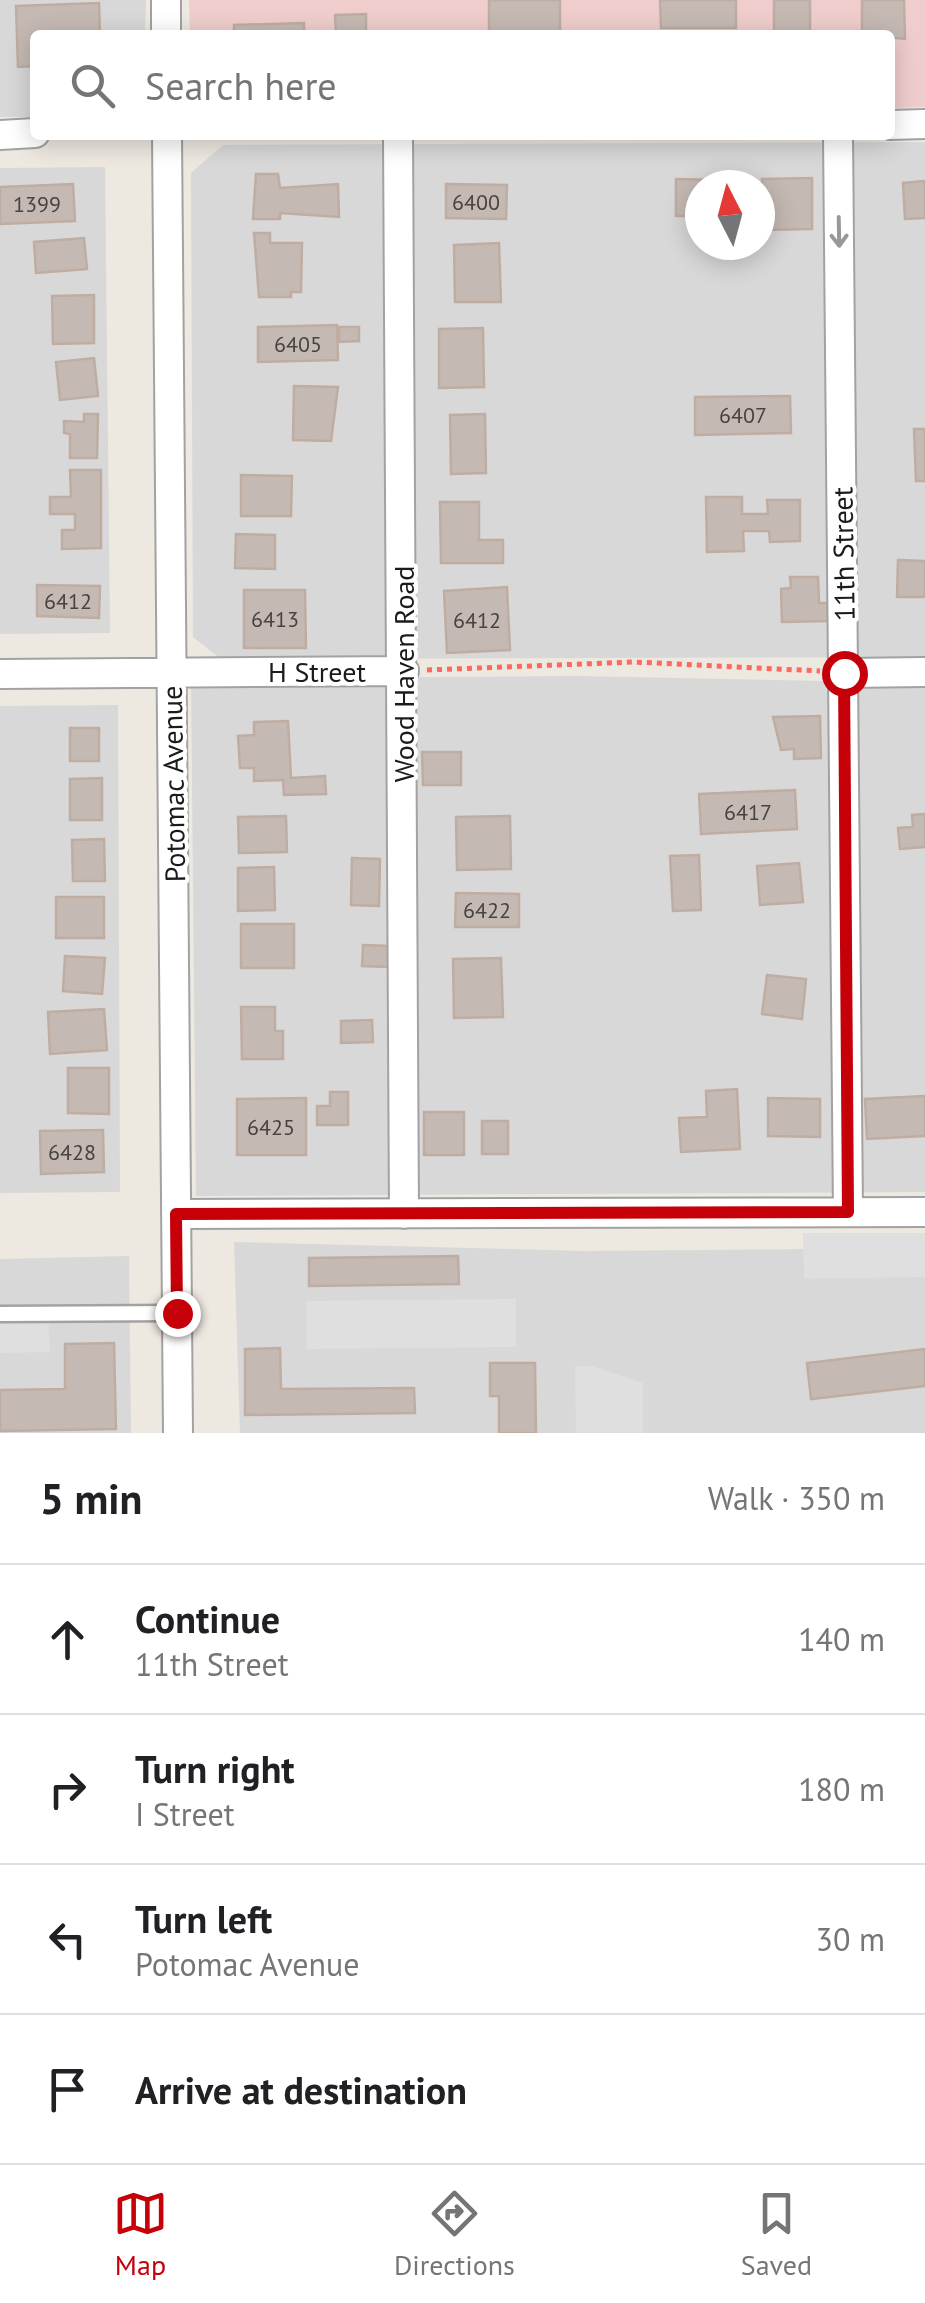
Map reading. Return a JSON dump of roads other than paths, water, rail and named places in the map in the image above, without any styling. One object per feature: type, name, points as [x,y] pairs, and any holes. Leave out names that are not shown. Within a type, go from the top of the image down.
[{"type":"street","points":[[166,0],[166,30]]},
{"type":"street","points":[[895,125],[925,124]]},
{"type":"street","points":[[0,135],[30,133]]},
{"type":"street","name":"Potomac Avenue","points":[[167,140],[178,1433]]},
{"type":"street","name":"Wood Haven Road","points":[[398,140],[404,671],[404,1214]]},
{"type":"street","name":"11th Street","points":[[838,140],[848,1212]]},
{"type":"street","name":"H Street","points":[[0,674],[404,671]]},
{"type":"street","points":[[844,673],[925,672]]},
{"type":"street","points":[[176,1214],[925,1212]]},
{"type":"lane","points":[[0,1314],[177,1313]]}]
